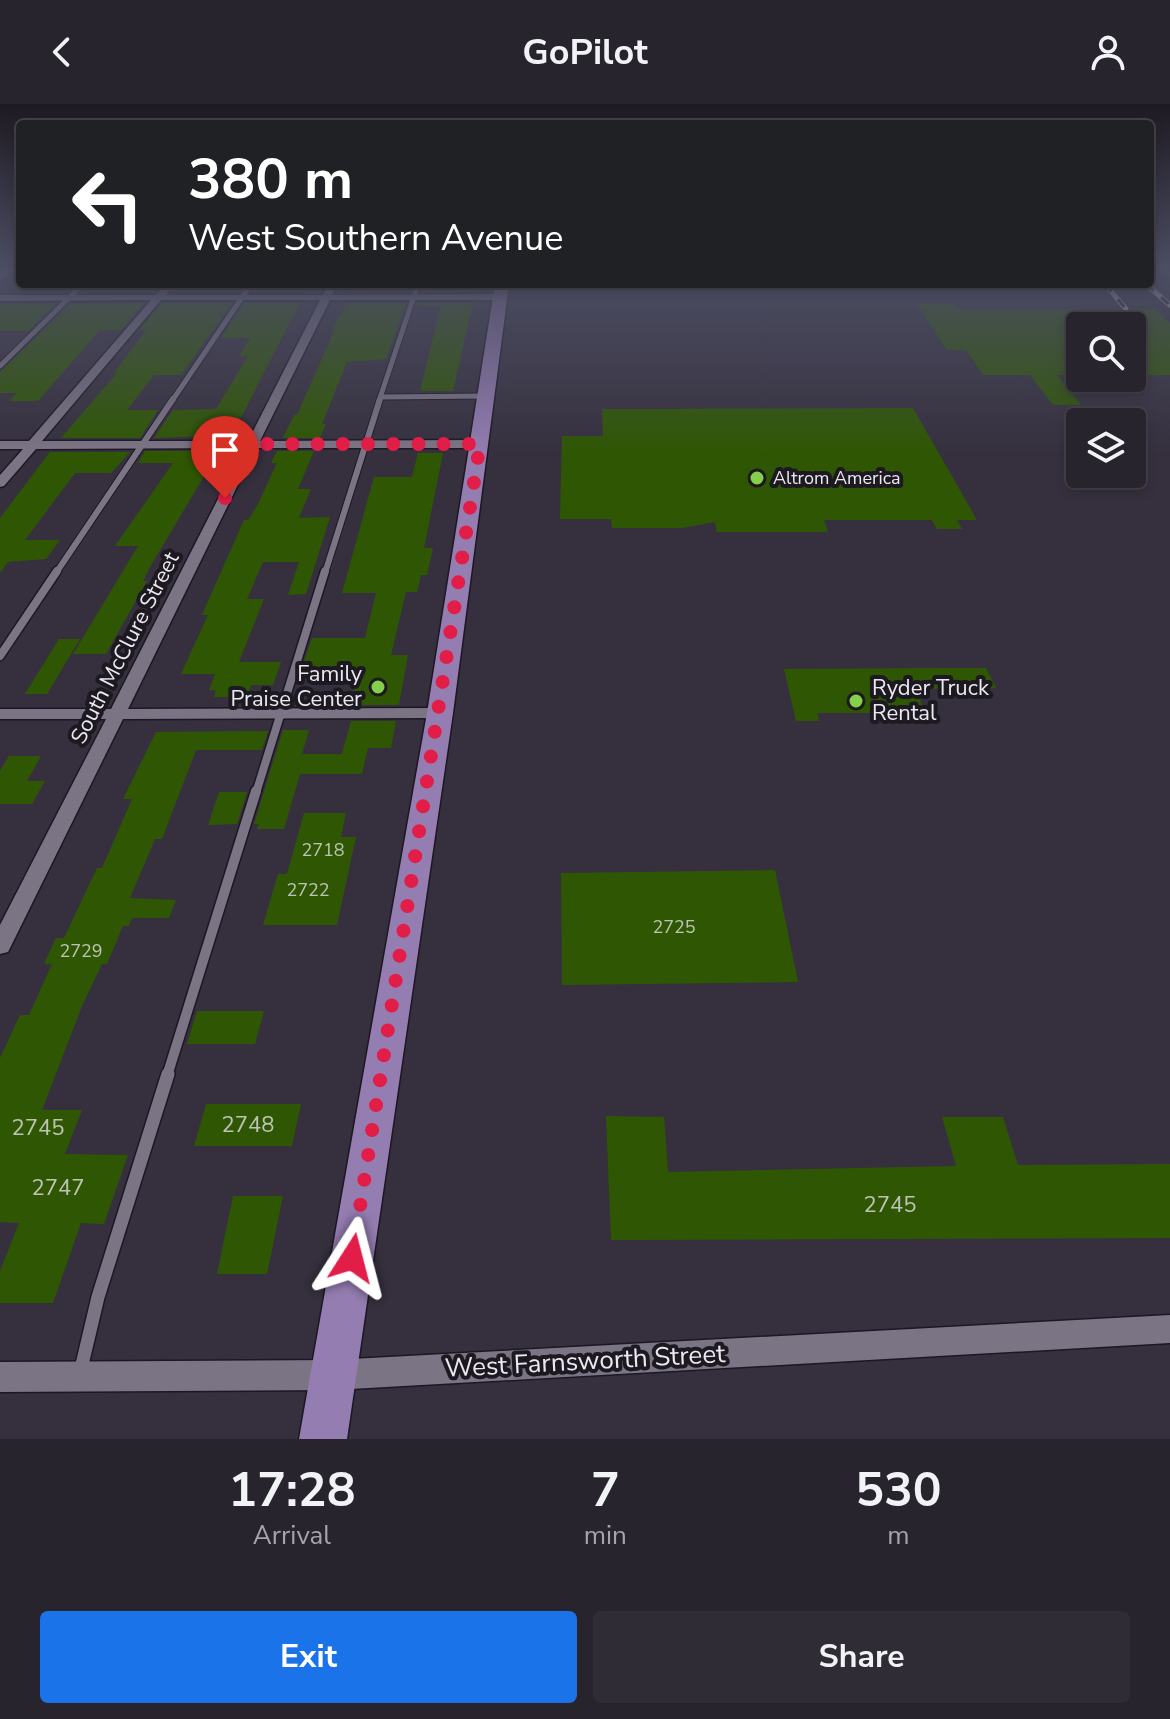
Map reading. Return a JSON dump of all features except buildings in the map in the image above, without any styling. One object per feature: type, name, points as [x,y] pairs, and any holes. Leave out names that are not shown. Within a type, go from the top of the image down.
[{"type":"main road","points":[[323,1439],[440,713],[495,329]]},
{"type":"street","points":[[0,483],[131,329]]},
{"type":"street","name":"South McClure Street","points":[[0,946],[310,329]]},
{"type":"street","points":[[0,445],[480,444]]},
{"type":"street","points":[[0,714],[440,713]]},
{"type":"street","name":"West Farnsworth Street","points":[[0,1377],[333,1375],[1170,1329]]},
{"type":"lane","points":[[0,366],[37,329]]},
{"type":"lane","points":[[0,656],[220,329]]},
{"type":"lane","points":[[79,1376],[98,1297],[403,329]]},
{"type":"lane","points":[[381,397],[486,396]]},
{"type":"place","name":"Altrom America","points":[[757,478]]},
{"type":"place","name":"Family Praise Center","points":[[378,687]]},
{"type":"place","name":"Ryder Truck Rental","points":[[856,701]]},
{"type":"route","points":[[225,498],[252,444],[480,444],[352,1258]]}]
